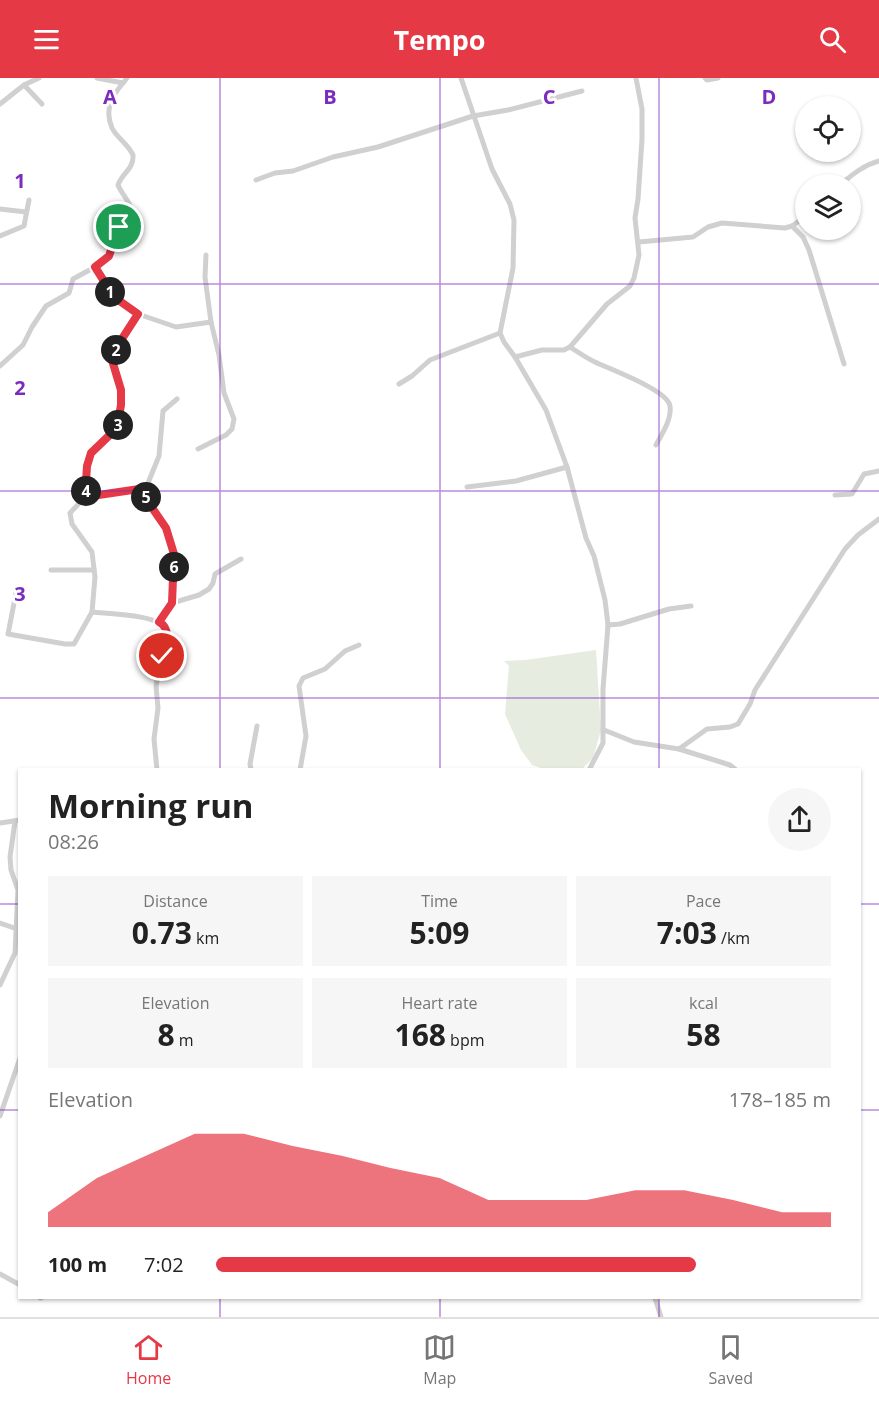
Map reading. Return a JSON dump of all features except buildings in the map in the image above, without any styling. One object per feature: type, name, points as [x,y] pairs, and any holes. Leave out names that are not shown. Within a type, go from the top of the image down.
[{"type":"street","points":[[0,104],[24,85],[39,78]]},
{"type":"street","points":[[97,78],[125,80]]},
{"type":"street","points":[[461,78],[492,169],[510,204],[514,220],[513,268],[500,333],[546,410],[567,466],[605,600],[608,625],[603,689],[603,743],[590,768]]},
{"type":"street","points":[[515,357],[542,350],[564,350],[570,347],[607,304],[630,286],[634,278],[639,255],[635,218],[640,180],[642,109],[636,78]]},
{"type":"street","points":[[705,78],[707,80],[718,78]]},
{"type":"street","points":[[0,366],[22,345],[46,306],[69,293],[73,279],[109,256],[119,227],[133,214],[118,185],[132,166],[134,155],[112,128],[108,109],[110,101],[125,80]]},
{"type":"street","points":[[24,85],[42,104]]},
{"type":"street","points":[[256,180],[333,157],[378,147],[473,116],[508,110],[582,91]]},
{"type":"street","points":[[854,174],[869,164],[879,161]]},
{"type":"street","points":[[0,236],[24,226],[29,200]]},
{"type":"street","points":[[0,208],[26,212]]},
{"type":"street","points":[[639,242],[693,237],[708,227],[722,223],[785,228],[795,224]]},
{"type":"street","points":[[792,226],[803,237],[809,250],[844,364]]},
{"type":"street","points":[[198,449],[226,435],[232,429],[234,418],[224,393],[219,355],[211,322],[205,277],[206,255]]},
{"type":"street","points":[[95,267],[114,297],[138,314],[176,327],[211,322]]},
{"type":"street","points":[[85,497],[87,466],[91,453],[117,428],[121,390],[112,360],[118,345],[138,314]]},
{"type":"street","points":[[399,384],[430,360],[500,333]]},
{"type":"street","points":[[570,347],[595,362],[648,386],[668,400],[669,417],[656,445]]},
{"type":"street","points":[[159,622],[172,603],[173,548],[166,528],[146,499],[146,488],[159,456],[164,422],[163,411],[177,399]]},
{"type":"street","points":[[467,487],[516,481],[567,466]]},
{"type":"street","points":[[835,495],[852,494],[864,474],[879,471]]},
{"type":"street","points":[[17,588],[8,631],[10,636],[74,644],[92,612],[94,570],[92,552],[70,518],[76,505],[85,497],[146,488]]},
{"type":"street","points":[[679,749],[707,729],[738,724],[755,690],[845,549],[858,535],[879,519]]},
{"type":"street","points":[[172,603],[199,595],[209,589],[215,574],[240,559]]},
{"type":"street","points":[[51,570],[94,570]]},
{"type":"street","points":[[608,625],[620,624],[669,609],[691,606]]},
{"type":"street","points":[[92,612],[145,618],[164,624],[167,636],[156,686],[158,708],[154,739],[157,768]]},
{"type":"street","points":[[300,768],[306,736],[300,681],[325,669],[345,651],[359,645]]},
{"type":"street","points":[[251,768],[257,726]]},
{"type":"street","points":[[604,730],[634,742],[679,749],[734,768]]},
{"type":"street","points":[[0,823],[17,820],[10,857],[11,870],[18,890],[15,953],[0,985]]},
{"type":"street","points":[[0,923],[17,929]]},
{"type":"street","points":[[0,1116],[1,1105],[18,1063]]},
{"type":"street","points":[[0,1274],[18,1284]]},
{"type":"street","points":[[655,1299],[661,1317]]},
{"type":"shaded area","points":[[596,650],[601,730],[593,758],[583,768],[541,768],[532,765],[521,750],[505,714],[509,666],[504,661]]},
{"type":"route","points":[[119,227],[109,256],[106,261],[95,267],[114,297],[138,314],[118,345],[112,360],[121,390],[119,420],[117,428],[91,453],[88,459],[85,497],[146,488],[146,499],[166,528],[174,554],[172,603],[159,622],[164,624],[167,630],[162,656]]}]
